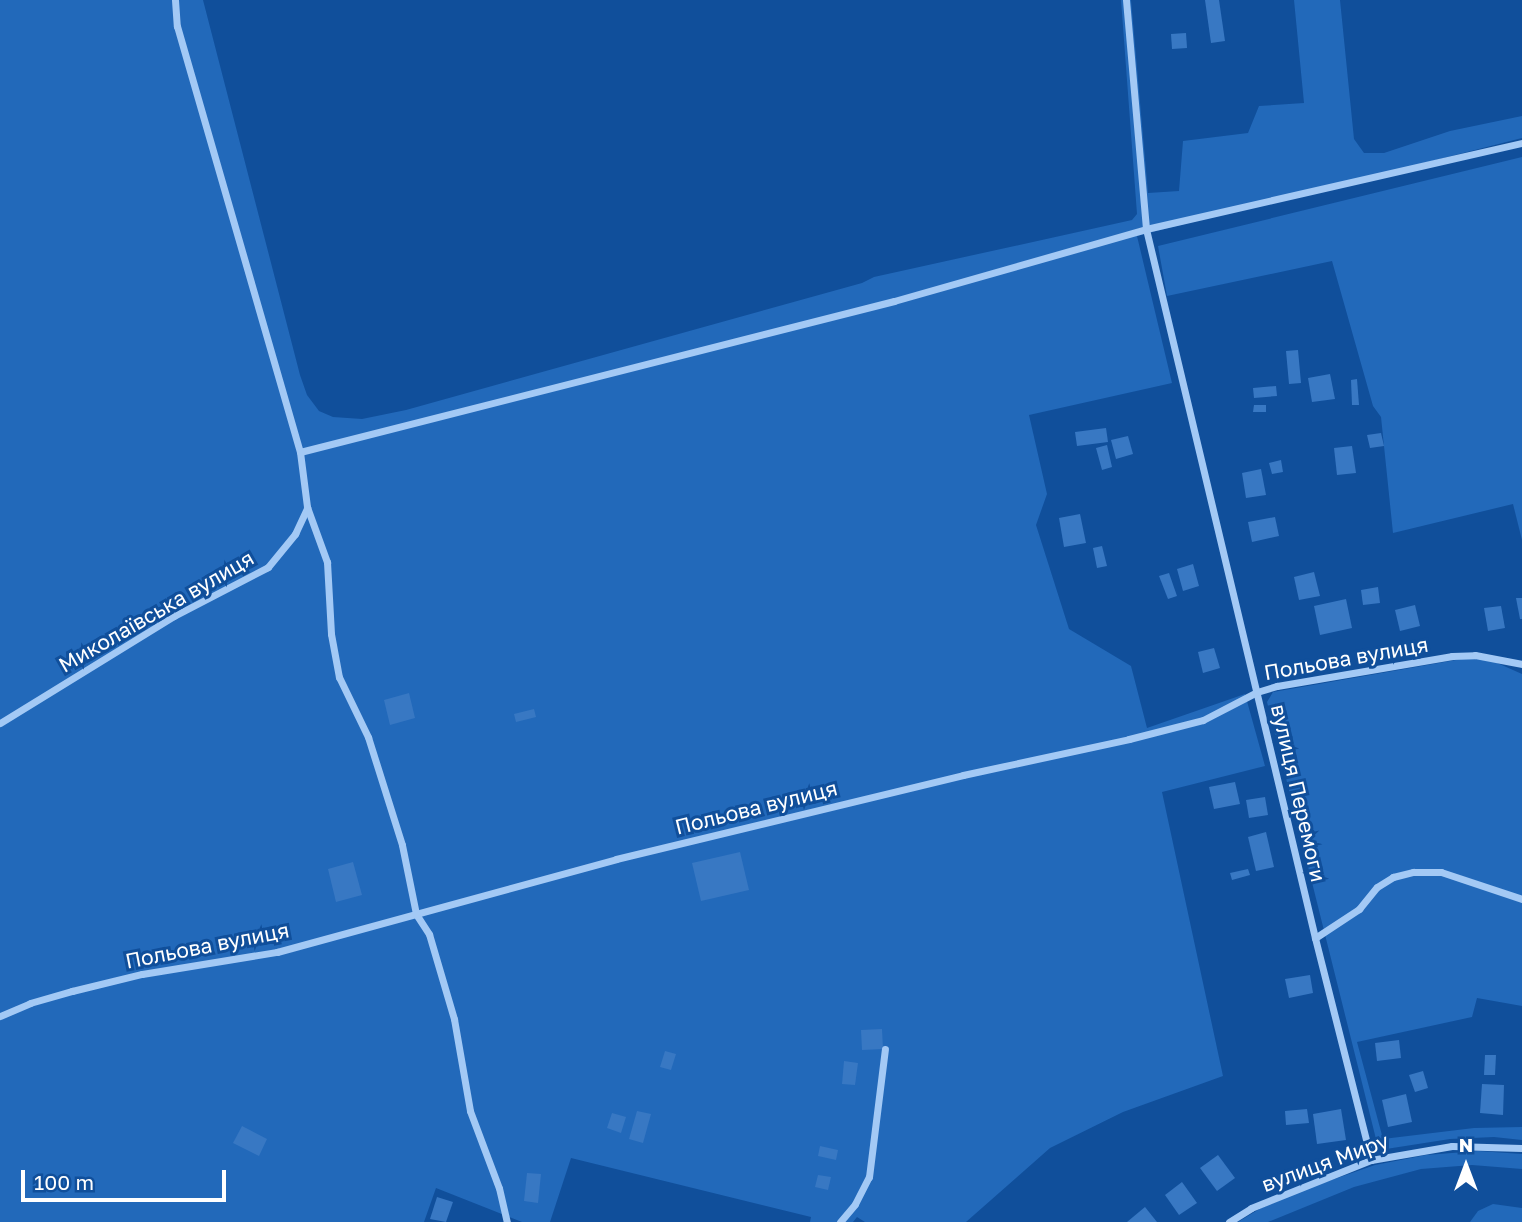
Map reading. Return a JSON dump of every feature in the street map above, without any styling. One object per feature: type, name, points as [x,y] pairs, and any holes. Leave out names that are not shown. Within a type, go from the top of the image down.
[{"type":"street","points":[[175,0],[177,26],[300,452],[307,507],[327,562],[331,634],[339,677],[368,737],[402,845],[416,914],[429,934],[437,957],[454,1019],[470,1111],[499,1188],[507,1222]]},
{"type":"street","name":"вулиця Перемоги","points":[[1126,0],[1146,229],[1315,938],[1371,1160]]},
{"type":"street","points":[[300,452],[894,301],[1146,229],[1332,189],[1522,142]]},
{"type":"street","name":"Миколаївська вулиця","points":[[0,723],[174,617],[268,567],[295,534],[307,507]]},
{"type":"street","name":"Польова вулиця","points":[[0,1016],[30,1003],[84,988],[142,974],[277,952],[629,856],[963,775],[1141,736],[1203,720],[1257,692],[1452,656],[1475,655],[1522,664]]},
{"type":"street","points":[[1315,938],[1359,909],[1377,887],[1393,877],[1412,872],[1441,872],[1522,899]]},
{"type":"street","points":[[840,1222],[855,1204],[869,1177],[886,1049]]},
{"type":"street","name":"вулиця Миру","points":[[1229,1222],[1251,1208],[1371,1160],[1452,1146],[1522,1148]]},
{"type":"shaded area","points":[[0,0],[203,0],[300,375],[307,395],[319,411],[333,417],[362,419],[406,410],[862,283],[874,277],[1132,220],[1137,214],[1121,0],[1131,0],[1148,193],[1179,191],[1183,141],[1248,133],[1259,106],[1304,103],[1294,0],[1340,0],[1354,139],[1364,153],[1384,153],[1450,131],[1522,116],[1522,138],[1137,236],[1172,383],[1029,415],[1047,494],[1036,525],[1069,629],[1131,666],[1147,728],[1245,694],[1265,766],[1162,792],[1223,1076],[1123,1112],[1050,1148],[966,1222],[865,1222],[857,1217],[853,1222],[810,1222],[811,1217],[571,1158],[550,1222],[522,1222],[436,1188],[424,1222],[0,1222]]},
{"type":"shaded area","points":[[1522,157],[1522,540],[1513,504],[1393,533],[1381,417],[1373,406],[1332,261],[1167,296],[1158,246]]},
{"type":"shaded area","points":[[1473,657],[1495,662],[1522,674],[1522,1006],[1477,998],[1472,1017],[1357,1042],[1383,1139],[1474,1128],[1522,1127],[1522,1140],[1494,1137],[1450,1139],[1386,1149],[1377,1143],[1267,702],[1273,692]]},
{"type":"shaded area","points":[[1478,1151],[1522,1154],[1522,1169],[1472,1165],[1421,1169],[1354,1187],[1268,1222],[1238,1222],[1261,1208],[1375,1165],[1426,1155]]},
{"type":"shaded area","points":[[1493,1204],[1522,1208],[1522,1222],[1470,1222],[1478,1211]]},
{"type":"building","points":[[1205,0],[1219,0],[1225,41],[1211,43]]},
{"type":"building","points":[[1186,33],[1187,48],[1172,49],[1171,34]]},
{"type":"building","points":[[1298,350],[1301,383],[1289,384],[1286,351]]},
{"type":"building","points":[[1330,374],[1335,399],[1312,402],[1308,378]]},
{"type":"building","points":[[1357,379],[1359,405],[1352,405],[1351,380]]},
{"type":"building","points":[[1276,386],[1277,396],[1254,398],[1253,388]]},
{"type":"building","points":[[1254,405],[1266,405],[1266,412],[1253,412]]},
{"type":"building","points":[[1106,428],[1108,442],[1077,446],[1075,432]]},
{"type":"building","points":[[1381,433],[1384,446],[1370,448],[1367,435]]},
{"type":"building","points":[[1128,436],[1133,454],[1116,459],[1111,440]]},
{"type":"building","points":[[1107,445],[1112,467],[1102,470],[1096,448]]},
{"type":"building","points":[[1352,446],[1356,473],[1337,475],[1334,448]]},
{"type":"building","points":[[1281,460],[1283,472],[1272,474],[1269,463]]},
{"type":"building","points":[[1261,469],[1266,495],[1246,498],[1242,473]]},
{"type":"building","points":[[1080,514],[1086,543],[1064,547],[1059,518]]},
{"type":"building","points":[[1275,517],[1279,536],[1252,542],[1248,522]]},
{"type":"building","points":[[1102,546],[1107,566],[1097,568],[1093,548]]},
{"type":"building","points":[[1193,564],[1199,586],[1183,591],[1177,569]]},
{"type":"building","points":[[1314,572],[1320,596],[1299,600],[1294,577]]},
{"type":"building","points":[[1169,573],[1177,596],[1168,599],[1159,576]]},
{"type":"building","points":[[1378,587],[1380,603],[1363,605],[1361,590]]},
{"type":"building","points":[[1516,598],[1522,598],[1522,619],[1520,619]]},
{"type":"building","points":[[1346,599],[1352,628],[1320,635],[1314,606]]},
{"type":"building","points":[[1415,605],[1420,626],[1400,631],[1395,610]]},
{"type":"building","points":[[1501,606],[1505,628],[1488,631],[1484,608]]},
{"type":"building","points":[[1214,648],[1220,668],[1203,673],[1198,652]]},
{"type":"building","points":[[409,693],[415,718],[390,725],[384,700]]},
{"type":"building","points":[[534,709],[536,717],[516,722],[514,714]]},
{"type":"building","points":[[1235,782],[1240,804],[1214,809],[1209,787]]},
{"type":"building","points":[[1265,797],[1268,815],[1249,818],[1246,800]]},
{"type":"building","points":[[1266,832],[1274,867],[1256,871],[1248,837]]},
{"type":"building","points":[[740,852],[749,890],[701,901],[692,863]]},
{"type":"building","points":[[353,862],[362,895],[336,902],[328,869]]},
{"type":"building","points":[[1248,869],[1250,875],[1232,880],[1230,873]]},
{"type":"building","points":[[1310,975],[1313,993],[1289,998],[1285,979]]},
{"type":"building","points":[[882,1029],[883,1049],[862,1050],[861,1030]]},
{"type":"building","points":[[1399,1040],[1401,1058],[1377,1061],[1375,1043]]},
{"type":"building","points":[[665,1051],[676,1054],[671,1070],[660,1067]]},
{"type":"building","points":[[1485,1055],[1496,1055],[1495,1075],[1484,1075]]},
{"type":"building","points":[[844,1061],[858,1063],[855,1085],[842,1084]]},
{"type":"building","points":[[1423,1071],[1428,1088],[1415,1092],[1409,1075]]},
{"type":"building","points":[[1482,1084],[1504,1085],[1503,1115],[1480,1113]]},
{"type":"building","points":[[1406,1094],[1412,1122],[1388,1127],[1382,1100]]},
{"type":"building","points":[[1307,1109],[1309,1123],[1286,1125],[1285,1111]]},
{"type":"building","points":[[1341,1109],[1346,1140],[1317,1144],[1313,1114]]},
{"type":"building","points":[[637,1111],[651,1114],[643,1143],[629,1139]]},
{"type":"building","points":[[612,1113],[626,1117],[621,1133],[607,1128]]},
{"type":"building","points":[[242,1126],[267,1139],[259,1156],[233,1143]]},
{"type":"building","points":[[820,1146],[838,1150],[836,1160],[818,1156]]},
{"type":"building","points":[[1218,1155],[1235,1178],[1217,1191],[1200,1168]]},
{"type":"building","points":[[527,1173],[541,1174],[538,1203],[524,1201]]},
{"type":"building","points":[[818,1175],[831,1177],[828,1190],[815,1187]]},
{"type":"building","points":[[1182,1182],[1197,1203],[1179,1215],[1165,1195]]},
{"type":"building","points":[[437,1197],[453,1202],[446,1222],[430,1219]]},
{"type":"building","points":[[1145,1207],[1157,1222],[1127,1222]]}]
